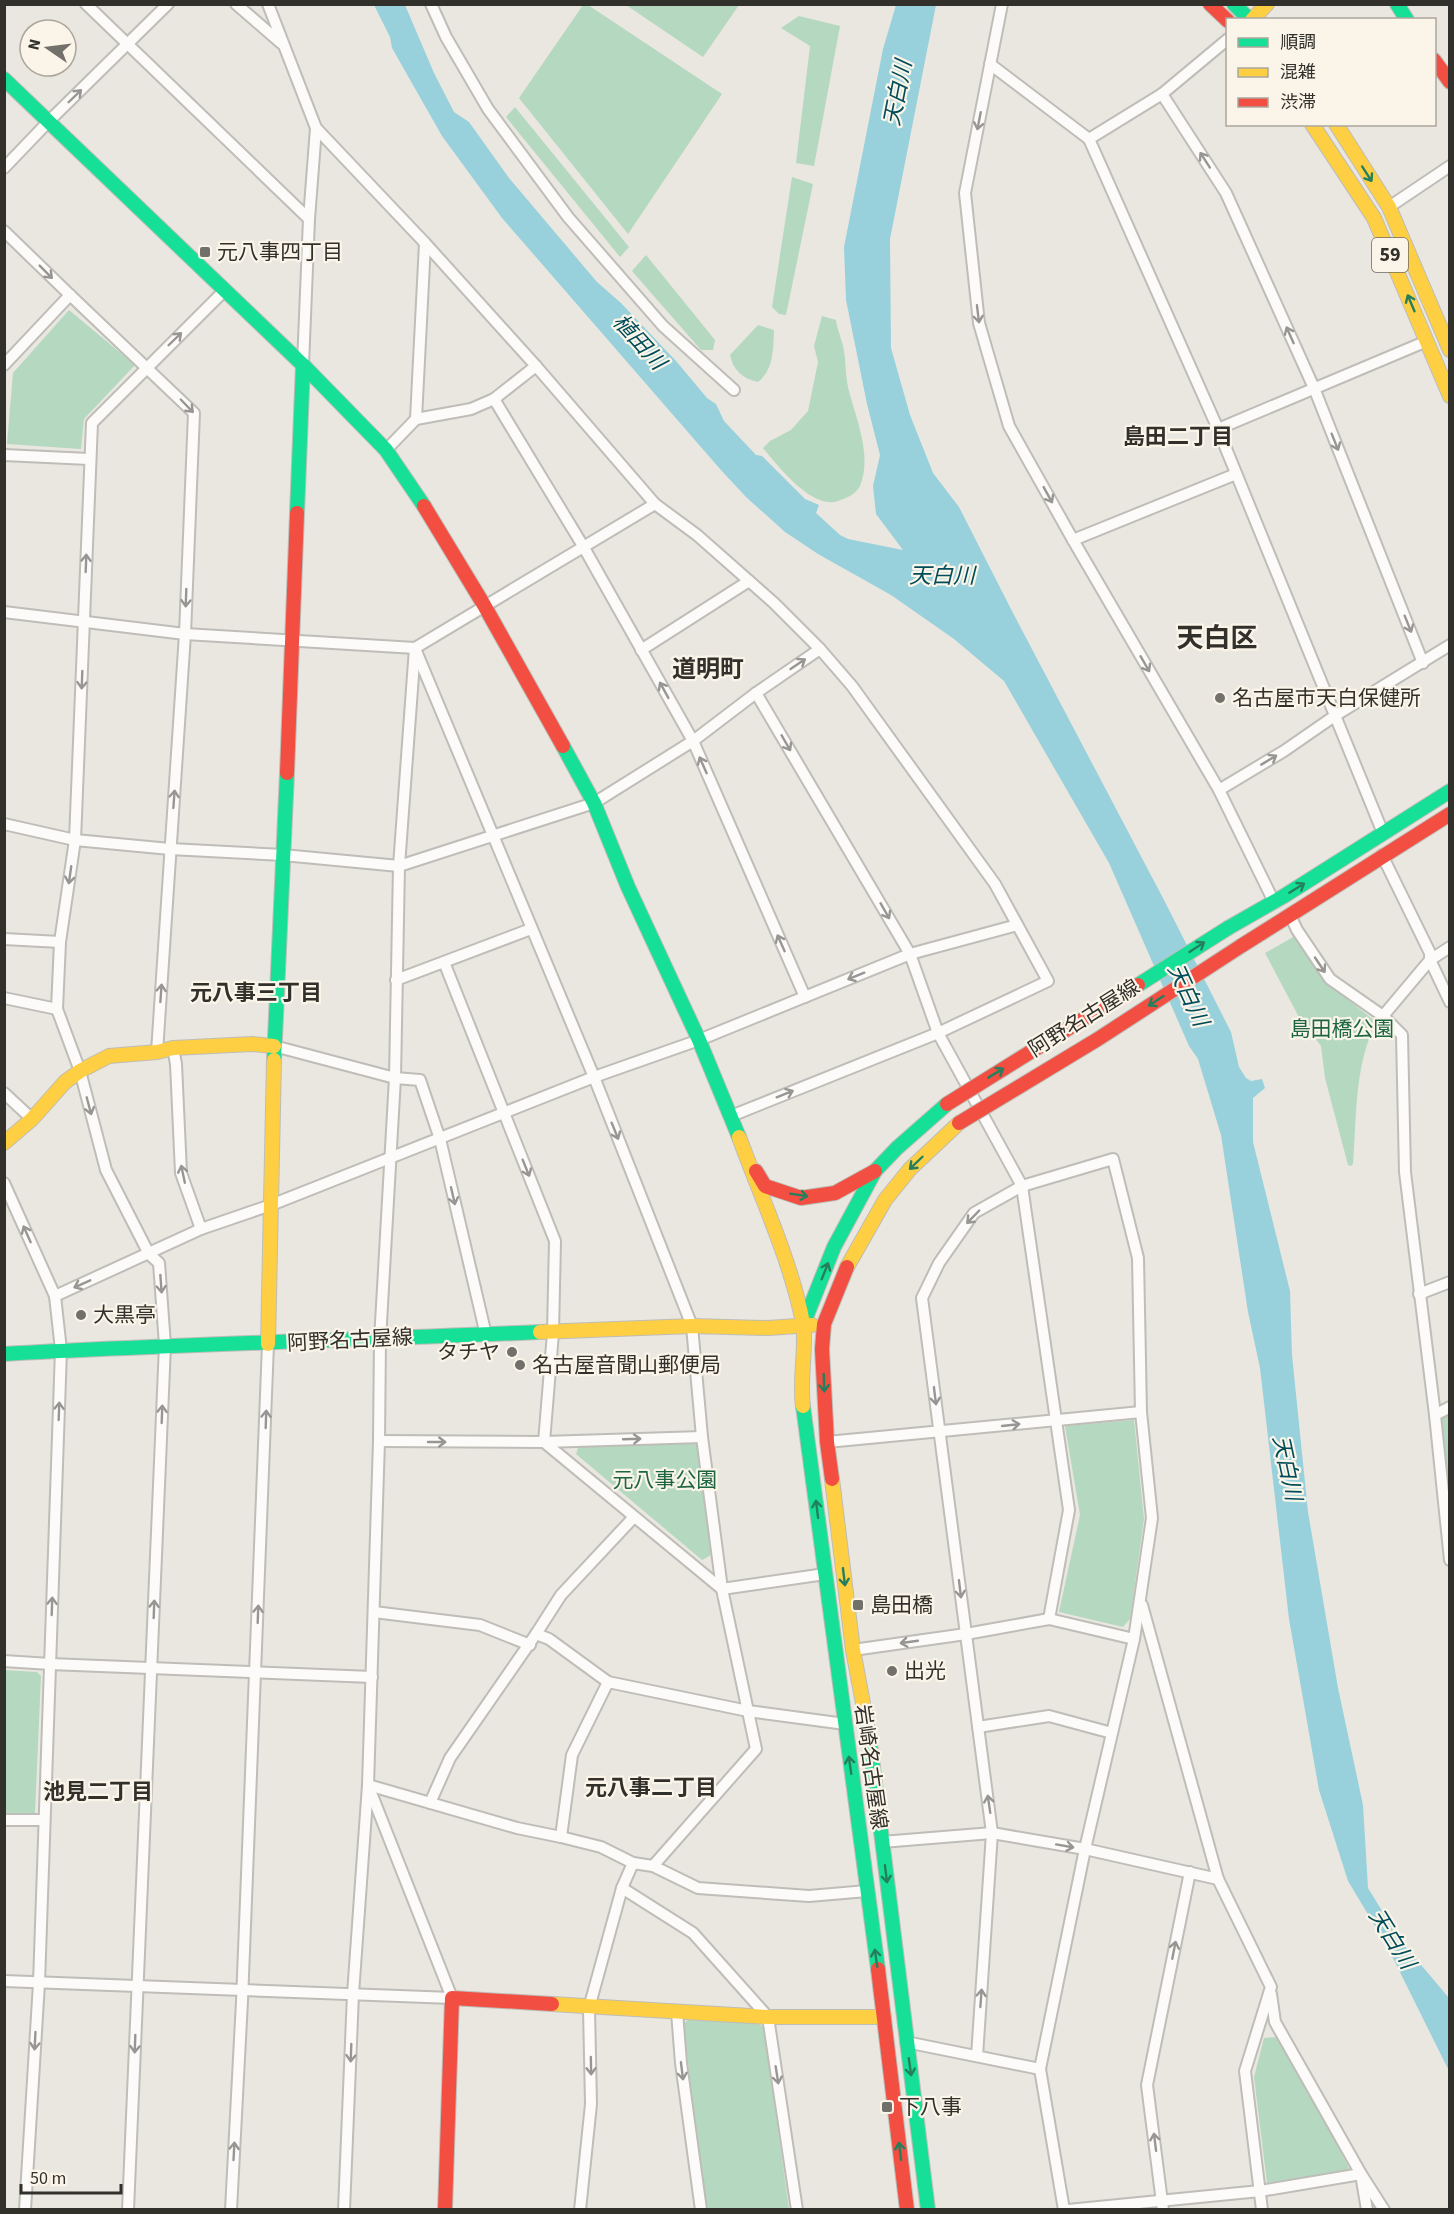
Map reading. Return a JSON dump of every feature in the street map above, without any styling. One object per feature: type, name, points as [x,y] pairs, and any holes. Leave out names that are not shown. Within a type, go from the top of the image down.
[{"type":"main road","points":[[1210,4],[1226,20]]},
{"type":"main road","points":[[1234,4],[1249,18]]},
{"type":"main road","points":[[1253,18],[1268,4]]},
{"type":"main road","points":[[1396,4],[1406,18]]},
{"type":"main road","points":[[1436,63],[1449,82]]},
{"type":"main road","points":[[4,79],[303,365],[386,450],[432,517],[484,605],[594,803],[628,887],[699,1040],[731,1116],[786,1263],[803,1325]]},
{"type":"main road","name":"59","points":[[1313,126],[1374,218],[1449,396]]},
{"type":"main road","name":"59","points":[[1337,126],[1389,207],[1449,350]]},
{"type":"main road","points":[[268,1344],[274,1046],[303,365]]},
{"type":"main road","name":"阿野名古屋線","points":[[803,1325],[834,1247],[875,1171],[946,1104],[1449,791]]},
{"type":"main road","name":"阿野名古屋線","points":[[4,1354],[165,1345],[268,1344],[692,1326],[768,1328],[824,1324],[842,1275],[885,1200],[910,1169],[959,1123],[1098,1039],[1449,814]]},
{"type":"main road","points":[[4,1143],[32,1119],[65,1082],[80,1071],[109,1056],[157,1052],[173,1048],[252,1044],[274,1046]]},
{"type":"main road","points":[[742,1148],[765,1186],[801,1198],[835,1193],[875,1171]]},
{"type":"main road","points":[[786,1263],[824,1324]]},
{"type":"main road","name":"岩崎名古屋線","points":[[824,1324],[822,1349],[827,1443],[853,1650],[870,1743],[928,2210]]},
{"type":"main road","name":"岩崎名古屋線","points":[[803,1325],[801,1394],[884,2017],[907,2210]]},
{"type":"main road","points":[[445,2210],[452,1998],[768,2017],[884,2017]]},
{"type":"street","points":[[86,4],[309,219]]},
{"type":"street","points":[[4,168],[168,4]]},
{"type":"street","points":[[236,4],[284,46]]},
{"type":"street","points":[[268,4],[316,128],[425,243],[536,366],[655,504],[697,535],[749,581],[820,649],[852,686],[995,884],[1048,981],[938,1033],[731,1116]]},
{"type":"street","points":[[432,4],[446,37],[488,109],[568,217],[663,326],[734,390]]},
{"type":"street","points":[[1002,4],[965,193],[979,323],[1009,426],[1219,790],[1274,902]]},
{"type":"street","points":[[1089,139],[1162,94],[1226,40]]},
{"type":"street","points":[[990,64],[1089,139],[1218,429],[1383,833]]},
{"type":"street","points":[[1162,94],[1226,193],[1314,388],[1423,663]]},
{"type":"street","points":[[303,365],[309,219],[316,128]]},
{"type":"street","points":[[1389,207],[1449,166]]},
{"type":"street","points":[[4,231],[194,413],[185,634],[157,1052]]},
{"type":"street","points":[[416,419],[425,243]]},
{"type":"street","points":[[128,2210],[165,1345],[159,1263],[149,1254],[106,1170],[80,1071],[57,1009],[60,942],[75,840],[92,423],[225,290]]},
{"type":"street","points":[[4,365],[70,296]]},
{"type":"street","points":[[1218,429],[1427,341]]},
{"type":"street","points":[[386,450],[416,419],[471,409],[494,399],[536,366]]},
{"type":"street","points":[[494,399],[583,546],[693,741],[805,997]]},
{"type":"street","points":[[4,455],[90,459]]},
{"type":"street","points":[[1073,540],[1236,474]]},
{"type":"street","points":[[4,612],[185,634],[415,648],[655,504]]},
{"type":"street","points":[[641,650],[749,581]]},
{"type":"street","points":[[1219,790],[1449,645]]},
{"type":"street","points":[[415,648],[594,1077],[692,1326],[702,1437],[722,1589],[756,1749],[653,1866]]},
{"type":"street","points":[[344,2210],[353,1994],[368,1785],[380,1340],[396,1078],[399,866],[415,648]]},
{"type":"street","points":[[4,824],[75,840],[399,866],[594,803],[693,741],[756,693],[820,649]]},
{"type":"street","points":[[756,693],[910,954],[938,1033],[1022,1186],[1070,1510],[1049,1619]]},
{"type":"street","points":[[1382,855],[1430,953],[1430,960],[1449,1002]]},
{"type":"street","points":[[1290,915],[1297,930],[1330,979],[1383,1016],[1402,1035],[1405,1172],[1447,1518],[1449,1560]]},
{"type":"street","points":[[55,1296],[201,1229],[440,1139],[594,1077],[699,1040],[910,954],[1017,925]]},
{"type":"street","points":[[396,980],[531,929]]},
{"type":"street","points":[[4,939],[60,942]]},
{"type":"street","points":[[1383,1016],[1430,960],[1449,947]]},
{"type":"street","points":[[444,962],[555,1241],[553,1333],[544,1442]]},
{"type":"street","points":[[4,998],[57,1009]]},
{"type":"street","points":[[274,1046],[396,1078],[420,1080],[440,1139],[486,1335]]},
{"type":"street","points":[[173,1048],[176,1064],[181,1173],[201,1229]]},
{"type":"street","points":[[4,1093],[32,1119]]},
{"type":"street","points":[[977,2056],[992,1833],[922,1298],[939,1263],[974,1213],[1022,1186],[1113,1160],[1137,1258],[1141,1412],[1152,1518],[1134,1639],[1085,1849],[1040,2069],[1066,2210],[1162,2205],[1361,2174]]},
{"type":"street","points":[[4,1183],[55,1296],[61,1350],[39,1983],[25,2210]]},
{"type":"street","points":[[1419,1294],[1449,1282]]},
{"type":"street","points":[[231,2210],[256,1673],[268,1344]]},
{"type":"street","points":[[1435,1415],[1449,1407]]},
{"type":"street","points":[[827,1443],[1141,1412]]},
{"type":"street","points":[[379,1441],[544,1442],[702,1437]]},
{"type":"street","points":[[544,1442],[722,1589],[825,1574]]},
{"type":"street","points":[[430,1803],[450,1758],[530,1645],[561,1595],[634,1517]]},
{"type":"street","points":[[1141,1602],[1218,1879],[1271,1988],[1275,2022],[1361,2174],[1384,2210]]},
{"type":"street","points":[[374,1612],[480,1625],[530,1645]]},
{"type":"street","points":[[853,1650],[966,1634],[1049,1619],[1134,1639]]},
{"type":"street","points":[[536,1634],[549,1640],[608,1682],[748,1711],[845,1724]]},
{"type":"street","points":[[4,1661],[50,1665],[372,1677]]},
{"type":"street","points":[[561,1837],[572,1755],[608,1682]]},
{"type":"street","points":[[978,1727],[1049,1716],[1112,1733]]},
{"type":"street","points":[[368,1785],[517,1828],[601,1848],[633,1863],[653,1866],[698,1888],[809,1896],[867,1892]]},
{"type":"street","points":[[4,1981],[452,1998],[368,1785]]},
{"type":"street","points":[[4,1820],[43,1820]]},
{"type":"street","points":[[882,1842],[992,1833],[1085,1849],[1218,1879]]},
{"type":"street","points":[[580,2210],[591,2104],[589,2008],[621,1888],[633,1863]]},
{"type":"street","points":[[1162,2205],[1147,2085],[1190,1872]]},
{"type":"street","points":[[621,1888],[693,1933],[768,2017],[797,2210]]},
{"type":"street","points":[[1262,2210],[1245,2071],[1271,1988]]},
{"type":"street","points":[[677,2012],[681,2063],[701,2210]]},
{"type":"street","points":[[906,2042],[1040,2069]]},
{"type":"street","points":[[1361,2174],[1366,2210]]},
{"type":"green space","points":[[583,5],[588,5],[722,94],[628,234],[519,98]]},
{"type":"green space","points":[[626,5],[739,5],[703,57]]},
{"type":"green space","points":[[799,16],[840,26],[814,166],[796,163],[810,46],[781,28]]},
{"type":"green space","points":[[515,107],[629,247],[620,257],[506,117]]},
{"type":"green space","points":[[792,177],[813,184],[786,315],[779,314],[772,307]]},
{"type":"green space","points":[[646,255],[715,340],[713,350],[701,350],[632,271]]},
{"type":"green space","points":[[69,310],[135,365],[84,419],[81,449],[7,444],[13,373]]},
{"type":"green space","points":[[822,316],[836,320],[844,351],[848,387],[862,436],[865,462],[864,474],[856,491],[841,500],[828,502],[817,499],[796,485],[763,448],[770,441],[791,430],[808,411],[818,362],[814,346]]},
{"type":"green space","points":[[758,325],[774,330],[770,365],[758,382],[739,373],[730,355]]},
{"type":"green space","name":"島田橋公園","points":[[1295,936],[1326,982],[1376,1022],[1360,1074],[1351,1166],[1348,1165],[1325,1078],[1321,1046],[1300,1019],[1265,953]]},
{"type":"green space","points":[[1449,1413],[1449,1506],[1440,1418]]},
{"type":"green space","points":[[1134,1420],[1144,1519],[1130,1619],[1123,1627],[1059,1612],[1080,1515],[1065,1426]]},
{"type":"green space","name":"元八事公園","points":[[694,1443],[699,1447],[711,1555],[702,1560],[576,1454],[579,1445]]},
{"type":"green space","points":[[5,1670],[37,1672],[41,1676],[35,1813],[31,1817],[5,1816]]},
{"type":"green space","points":[[688,2020],[758,2023],[764,2028],[789,2209],[707,2209],[683,2024]]},
{"type":"green space","points":[[1276,2037],[1303,2079],[1350,2170],[1267,2183],[1254,2077],[1264,2038]]},
{"type":"water","name":"天白川","points":[[374,5],[405,5],[434,73],[454,112],[469,122],[509,178],[597,282],[621,303],[676,361],[707,398],[716,404],[724,421],[756,455],[762,456],[805,499],[819,505],[816,513],[840,535],[848,539],[903,550],[876,514],[873,486],[880,455],[846,300],[844,247],[883,49],[896,5],[936,5],[890,239],[891,348],[910,415],[933,473],[959,507],[1164,900],[1231,1032],[1239,1067],[1246,1078],[1251,1081],[1262,1079],[1265,1088],[1253,1098],[1253,1142],[1290,1291],[1292,1355],[1308,1512],[1338,1688],[1363,1805],[1368,1888],[1400,1940],[1449,1998],[1449,2071],[1387,1946],[1348,1881],[1319,1790],[1289,1619],[1260,1368],[1248,1312],[1221,1135],[1198,1059],[1189,1046],[1109,863],[1004,681],[954,639],[891,595],[818,554],[785,532],[746,497],[502,218],[442,136],[392,48],[390,37]]},
{"type":"traffic: fast","points":[[1234,4],[1248,18]]},
{"type":"traffic: fast","points":[[1397,4],[1406,18]]},
{"type":"traffic: fast","points":[[4,79],[303,365],[386,450],[424,506]]},
{"type":"traffic: fast","points":[[297,513],[303,365]]},
{"type":"traffic: fast","points":[[563,746],[594,803],[628,887],[699,1040],[739,1137]]},
{"type":"traffic: fast","points":[[274,1060],[287,773]]},
{"type":"traffic: fast","points":[[1228,928],[1284,896],[1450,791]]},
{"type":"traffic: fast","points":[[1138,985],[1228,928]]},
{"type":"traffic: fast","points":[[803,1325],[834,1247],[875,1171],[897,1148],[947,1104]]},
{"type":"traffic: fast","points":[[4,1354],[540,1332]]},
{"type":"traffic: fast","points":[[803,1406],[878,1969]]},
{"type":"traffic: fast","points":[[865,1714],[928,2210]]},
{"type":"traffic: slow","points":[[1254,18],[1267,4]]},
{"type":"traffic: slow","points":[[1313,126],[1374,218],[1450,396]]},
{"type":"traffic: slow","points":[[1337,126],[1389,207],[1450,350]]},
{"type":"traffic: slow","points":[[4,1143],[32,1119],[65,1082],[80,1071],[109,1056],[157,1052],[173,1048],[252,1044],[274,1046]]},
{"type":"traffic: slow","points":[[268,1344],[274,1060]]},
{"type":"traffic: slow","points":[[847,1267],[885,1200],[910,1169],[959,1123]]},
{"type":"traffic: slow","points":[[739,1137],[783,1253],[798,1300],[804,1333],[803,1406]]},
{"type":"traffic: slow","points":[[540,1332],[692,1326],[768,1328],[812,1325]]},
{"type":"traffic: slow","points":[[832,1479],[853,1650],[865,1714]]},
{"type":"traffic: slow","points":[[552,2004],[768,2017],[884,2017]]},
{"type":"traffic: jam","points":[[1210,4],[1226,19]]},
{"type":"traffic: jam","points":[[1436,63],[1450,82]]},
{"type":"traffic: jam","points":[[424,506],[484,605],[563,746]]},
{"type":"traffic: jam","points":[[287,773],[297,513]]},
{"type":"traffic: jam","points":[[1241,946],[1450,814]]},
{"type":"traffic: jam","points":[[959,1123],[1098,1039],[1241,946]]},
{"type":"traffic: jam","points":[[947,1104],[1138,985]]},
{"type":"traffic: jam","points":[[756,1171],[765,1186],[801,1198],[835,1193],[875,1171]]},
{"type":"traffic: jam","points":[[832,1479],[827,1442],[822,1349],[824,1324],[847,1267]]},
{"type":"traffic: jam","points":[[878,1969],[907,2210]]},
{"type":"traffic: jam","points":[[445,2210],[452,1998],[552,2004]]},
{"type":"place","name":"元八事四丁目","points":[[205,252]]},
{"type":"place","name":"名古屋市天白保健所","points":[[1220,698]]},
{"type":"place","name":"大黒亭","points":[[81,1315]]},
{"type":"place","name":"タチヤ","points":[[512,1352]]},
{"type":"place","name":"名古屋音聞山郵便局","points":[[520,1365]]},
{"type":"place","name":"島田橋","points":[[858,1605]]},
{"type":"place","name":"出光","points":[[892,1671]]},
{"type":"place","name":"下八事","points":[[887,2107]]},
{"type":"district","name":"島田二丁目","points":[[1178,437]]},
{"type":"district","name":"天白区","points":[[1217,638]]},
{"type":"district","name":"道明町","points":[[708,669]]},
{"type":"district","name":"元八事三丁目","points":[[256,993]]},
{"type":"district","name":"元八事二丁目","points":[[651,1788]]},
{"type":"district","name":"池見二丁目","points":[[98,1792]]},
{"type":"water label","name":"植田川","points":[[639,342]]}]
